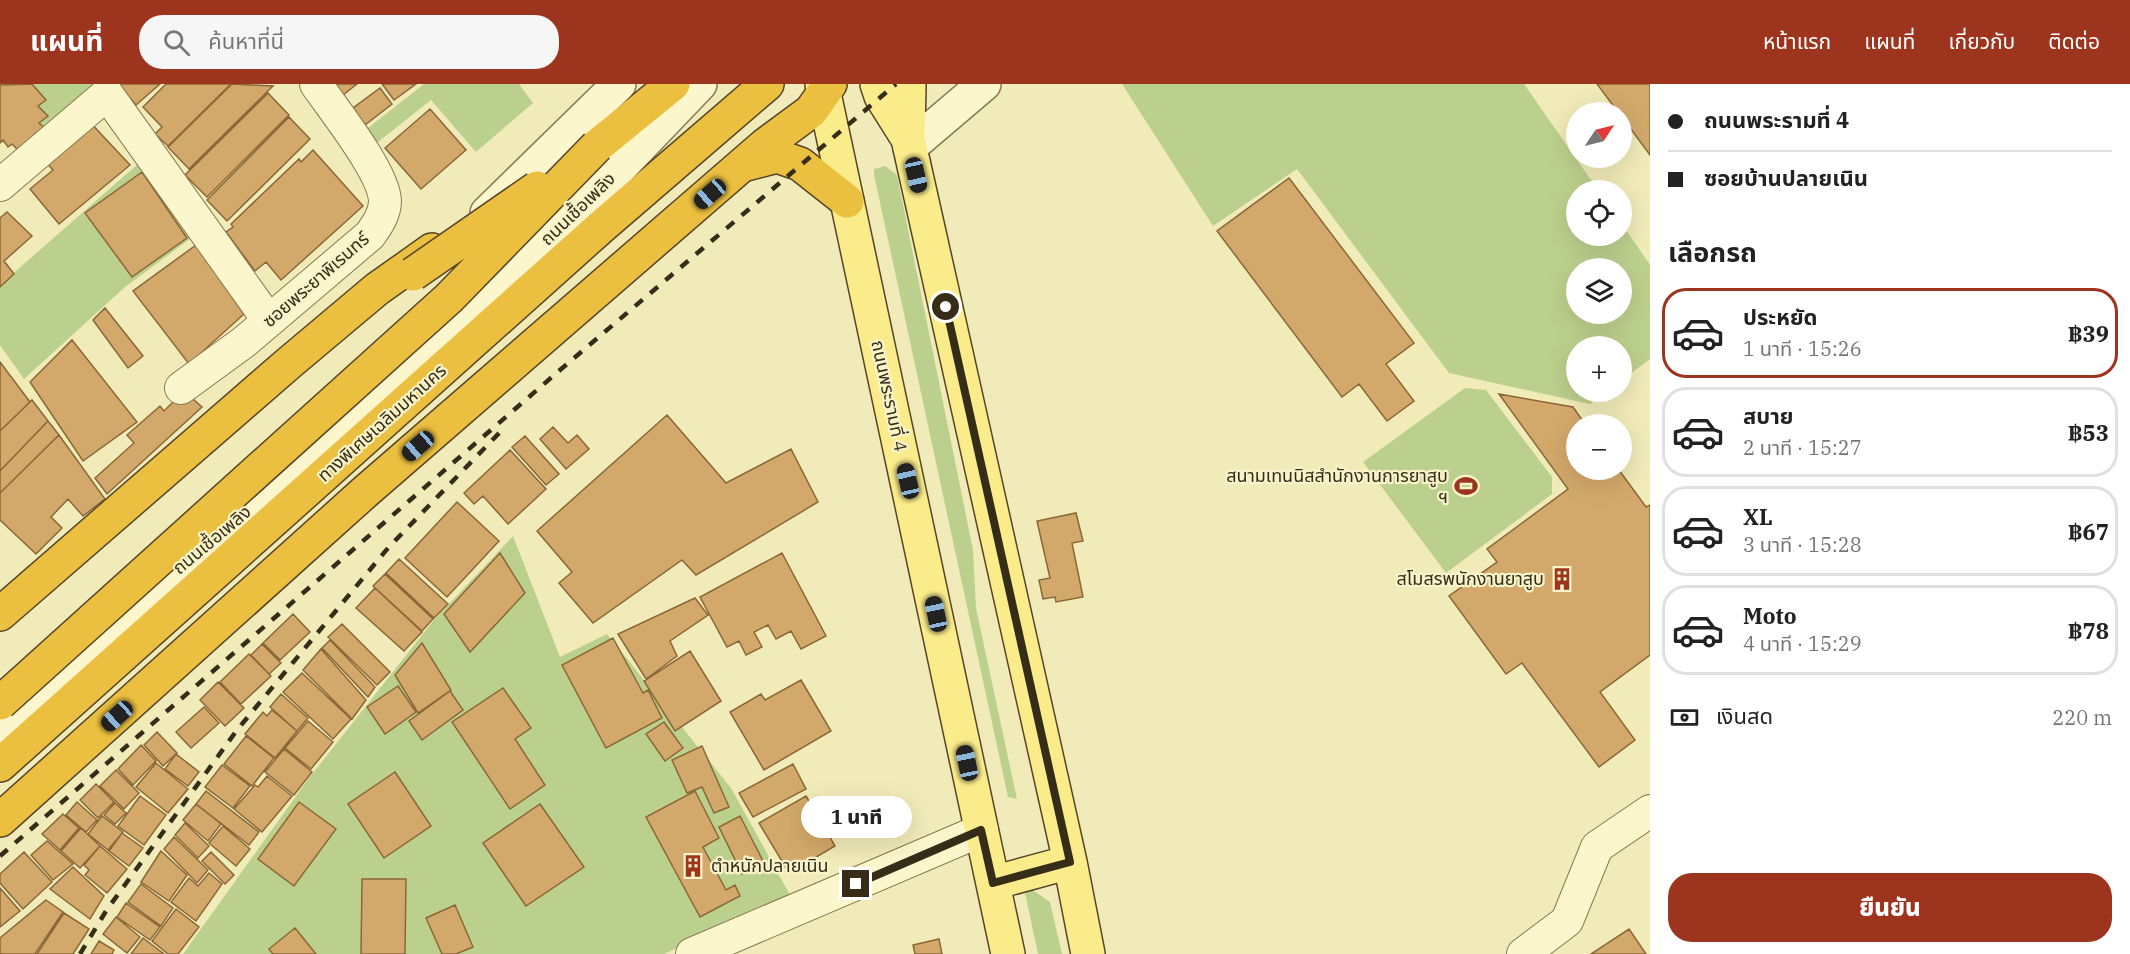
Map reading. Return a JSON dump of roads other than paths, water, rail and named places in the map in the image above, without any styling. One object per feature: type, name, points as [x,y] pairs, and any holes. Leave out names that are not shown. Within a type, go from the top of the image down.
[{"type":"highway","points":[[0,640],[294,374],[413,274],[597,146],[673,84]]},
{"type":"highway","name":"ทางพิเศษเฉลิมมหานคร","points":[[0,765],[601,227],[767,84]]},
{"type":"highway","points":[[753,155],[784,111],[787,84]]},
{"type":"highway","points":[[0,820],[366,491],[753,155],[811,111],[825,87]]},
{"type":"highway","points":[[0,703],[450,298],[597,146]]},
{"type":"highway","points":[[753,155],[777,156],[800,164],[847,201]]},
{"type":"highway","points":[[0,614],[377,289],[487,213]]},
{"type":"main road","points":[[877,84],[881,96],[909,143]]},
{"type":"main road","points":[[909,84],[909,143],[1070,862],[1088,954]]},
{"type":"main road","name":"ถนนพระรามที่ 4","points":[[825,87],[847,201],[1008,954]]},
{"type":"main road","points":[[993,883],[1070,862]]},
{"type":"street","name":"ซอยพระยาพิเรนทร์","points":[[181,388],[269,321],[370,235],[381,219],[385,200],[374,170],[316,84]]},
{"type":"street","name":"ถนนเชื้อเพลิง","points":[[427,356],[487,213],[619,84]]},
{"type":"street","name":"ถนนเชื้อเพลิง","points":[[0,727],[99,636],[427,356],[608,180],[700,84]]},
{"type":"street","points":[[909,143],[984,84]]},
{"type":"street","points":[[0,185],[107,94],[269,321]]},
{"type":"street","points":[[1523,954],[1567,921],[1597,847],[1650,811]]},
{"type":"street","points":[[692,954],[981,830]]},
{"type":"railway","points":[[0,856],[560,370],[896,84]]},
{"type":"railway","points":[[80,954],[106,911],[237,730],[388,548],[504,428]]},
{"type":"place","name":"สนามเทนนิสสำนักงานการยาสูบ ฯ","points":[[1466,486]]},
{"type":"place","name":"สโมสรพนักงานยาสูบ","points":[[1562,579]]},
{"type":"place","name":"ตำหนักปลายเนิน","points":[[693,866]]}]
